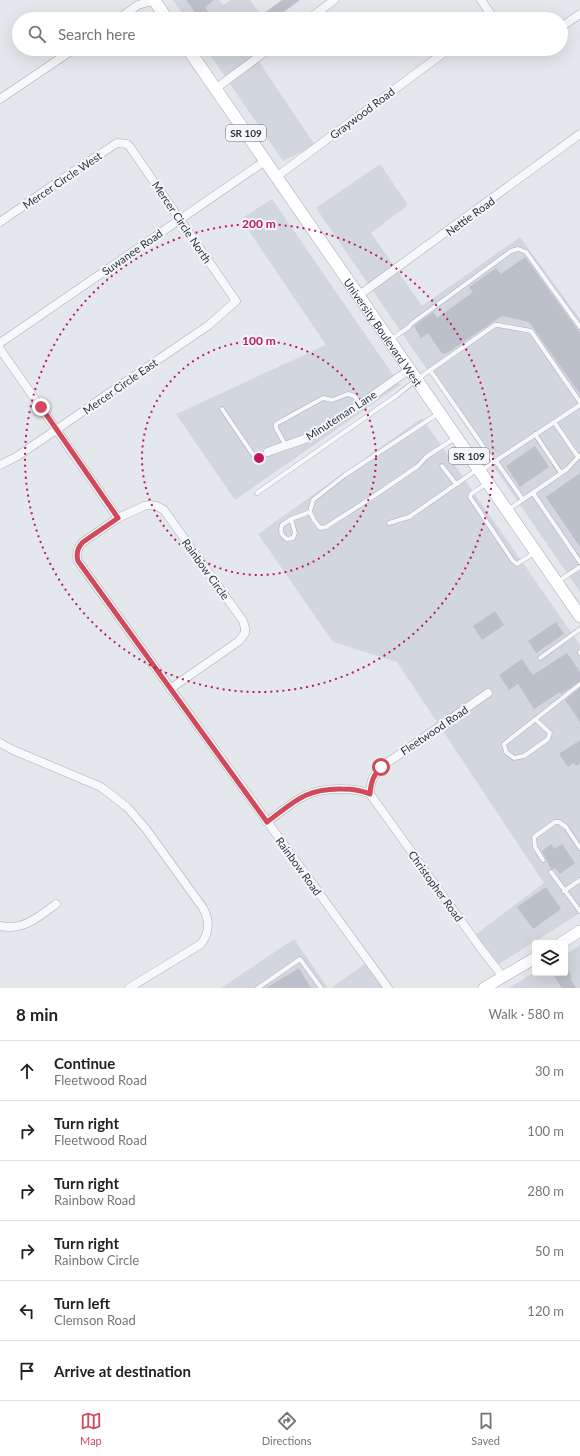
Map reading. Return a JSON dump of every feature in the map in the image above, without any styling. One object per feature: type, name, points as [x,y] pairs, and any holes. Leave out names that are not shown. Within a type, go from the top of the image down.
[{"type":"main road","points":[[155,0],[163,12]]},
{"type":"main road","name":"University Boulevard West","points":[[193,56],[580,616]]},
{"type":"main road","points":[[567,940],[579,934]]},
{"type":"main road","points":[[484,988],[532,960]]},
{"type":"street","points":[[128,12],[138,5],[155,0]]},
{"type":"street","points":[[318,12],[334,0]]},
{"type":"street","points":[[481,0],[488,12]]},
{"type":"street","points":[[568,22],[580,14]]},
{"type":"street","points":[[0,99],[64,56]]},
{"type":"street","points":[[215,89],[260,56]]},
{"type":"street","name":"Graywood Road","points":[[276,177],[440,56]]},
{"type":"street","name":"Nettie Road","points":[[358,296],[580,134]]},
{"type":"street","name":"Mercer Circle West","points":[[0,222],[117,143],[127,144]]},
{"type":"street","name":"Mercer Circle North","points":[[127,144],[236,301]]},
{"type":"street","name":"Suwanee Road","points":[[0,343],[265,161]]},
{"type":"street","name":"Mercer Circle East","points":[[0,465],[16,457],[209,325],[236,301]]},
{"type":"street","points":[[0,349],[118,518]]},
{"type":"street","name":"Minuteman Lane","points":[[268,452],[309,436],[361,403],[413,375]]},
{"type":"street","name":"Rainbow Circle","points":[[79,547],[83,542],[118,518],[149,505],[157,506],[164,510],[243,621],[245,628],[243,638],[170,689]]},
{"type":"street","name":"Rainbow Road","points":[[79,547],[77,557],[78,561],[388,988]]},
{"type":"street","name":"Fleetwood Road","points":[[370,794],[370,782],[381,767],[488,694]]},
{"type":"street","points":[[0,743],[13,750],[101,787],[127,807],[146,829],[208,916],[208,931],[201,944],[129,988]]},
{"type":"street","points":[[267,822],[313,791],[323,789],[348,789],[364,791],[370,794]]},
{"type":"street","name":"Christopher Road","points":[[370,794],[502,977]]},
{"type":"street","points":[[0,926],[7,928],[23,926],[56,904]]},
{"type":"lane","points":[[389,340],[409,327],[411,324],[511,251],[518,248],[526,252],[580,327]]},
{"type":"lane","points":[[256,493],[396,396],[413,375],[430,370],[495,326],[498,325],[531,331],[580,404],[495,461],[456,484],[409,517],[389,523]]},
{"type":"lane","points":[[430,370],[523,500]]},
{"type":"lane","points":[[286,446],[276,428],[276,424],[324,398],[332,400],[348,394],[354,396],[361,403]]},
{"type":"lane","points":[[222,409],[256,459],[268,452]]},
{"type":"lane","points":[[439,412],[345,475],[313,500],[310,512],[314,520],[320,528],[326,527],[418,466],[426,457],[456,437]]},
{"type":"lane","points":[[507,510],[567,469],[579,456],[554,422]]},
{"type":"lane","points":[[535,434],[561,473]]},
{"type":"lane","points":[[442,466],[456,484]]},
{"type":"lane","points":[[488,482],[471,494],[470,497],[513,561],[517,564],[535,551]]},
{"type":"lane","points":[[532,493],[580,562]]},
{"type":"lane","points":[[291,519],[295,533],[293,538],[287,540],[283,536],[281,530],[282,525],[291,519],[310,512]]},
{"type":"lane","points":[[557,582],[580,567]]},
{"type":"lane","points":[[540,658],[580,629]]},
{"type":"lane","points":[[535,719],[550,733],[548,739],[524,756],[514,758],[506,752],[504,744],[535,719],[580,684]]},
{"type":"lane","points":[[543,860],[535,847],[534,836],[555,822],[565,825],[580,848]]},
{"type":"lane","points":[[551,872],[580,912]]},
{"type":"lane","points":[[564,891],[580,880]]},
{"type":"lane","points":[[258,988],[300,959],[321,988]]},
{"type":"path","points":[[492,451],[496,448],[499,453]]},
{"type":"shaded area","points":[[173,0],[219,0],[223,5],[231,0],[250,0],[259,12],[181,12]]},
{"type":"shaded area","points":[[211,56],[268,56],[259,62],[315,145],[283,161]]},
{"type":"shaded area","points":[[380,164],[408,205],[371,233],[422,306],[520,237],[580,319],[580,592],[316,208]]},
{"type":"shaded area","points":[[272,199],[400,385],[235,500],[176,414],[326,345],[241,219]]},
{"type":"shaded area","points":[[422,418],[580,645],[580,912],[577,915],[537,940],[532,940],[532,943],[499,964],[475,935],[544,883],[397,662],[333,642],[258,534]]},
{"type":"shaded area","points":[[294,939],[328,988],[221,988]]},
{"type":"shaded area","points":[[580,945],[580,988],[509,988],[532,974],[532,976],[568,976],[568,953]]},
{"type":"shaded area","points":[[372,959],[393,988],[331,988]]},
{"type":"building","points":[[186,0],[214,0],[205,7],[208,12],[195,12]]},
{"type":"building","points":[[282,0],[300,0],[284,12],[266,12]]},
{"type":"building","points":[[525,257],[580,333],[580,394],[529,322],[502,316],[444,354],[428,333],[421,338],[414,326],[433,312],[437,318],[473,292],[469,287],[496,268],[501,274]]},
{"type":"building","points":[[535,446],[549,467],[520,487],[506,466]]},
{"type":"building","points":[[580,473],[580,547],[546,497]]},
{"type":"building","points":[[495,611],[504,625],[482,640],[473,626]]},
{"type":"building","points":[[556,622],[564,634],[536,653],[528,641]]},
{"type":"building","points":[[567,653],[580,672],[580,681],[561,694],[560,692],[534,709],[518,684],[509,690],[499,675],[522,659],[533,675]]},
{"type":"building","points":[[580,688],[580,722],[565,700]]},
{"type":"building","points":[[580,740],[580,763],[576,766],[574,763],[568,767],[559,754]]},
{"type":"building","points":[[551,844],[554,849],[562,844],[575,863],[560,874],[555,868],[551,869],[542,851]]},
{"type":"building","points":[[546,887],[561,909],[533,929],[517,907]]},
{"type":"building","points":[[299,968],[311,988],[266,988]]},
{"type":"building","points":[[568,970],[572,977],[570,978],[576,988],[562,988],[554,976],[568,976]]},
{"type":"route","points":[[41,407],[118,518],[83,542],[79,547],[77,557],[78,561],[267,822],[313,791],[323,789],[356,789],[370,794],[370,782],[381,767]]}]
